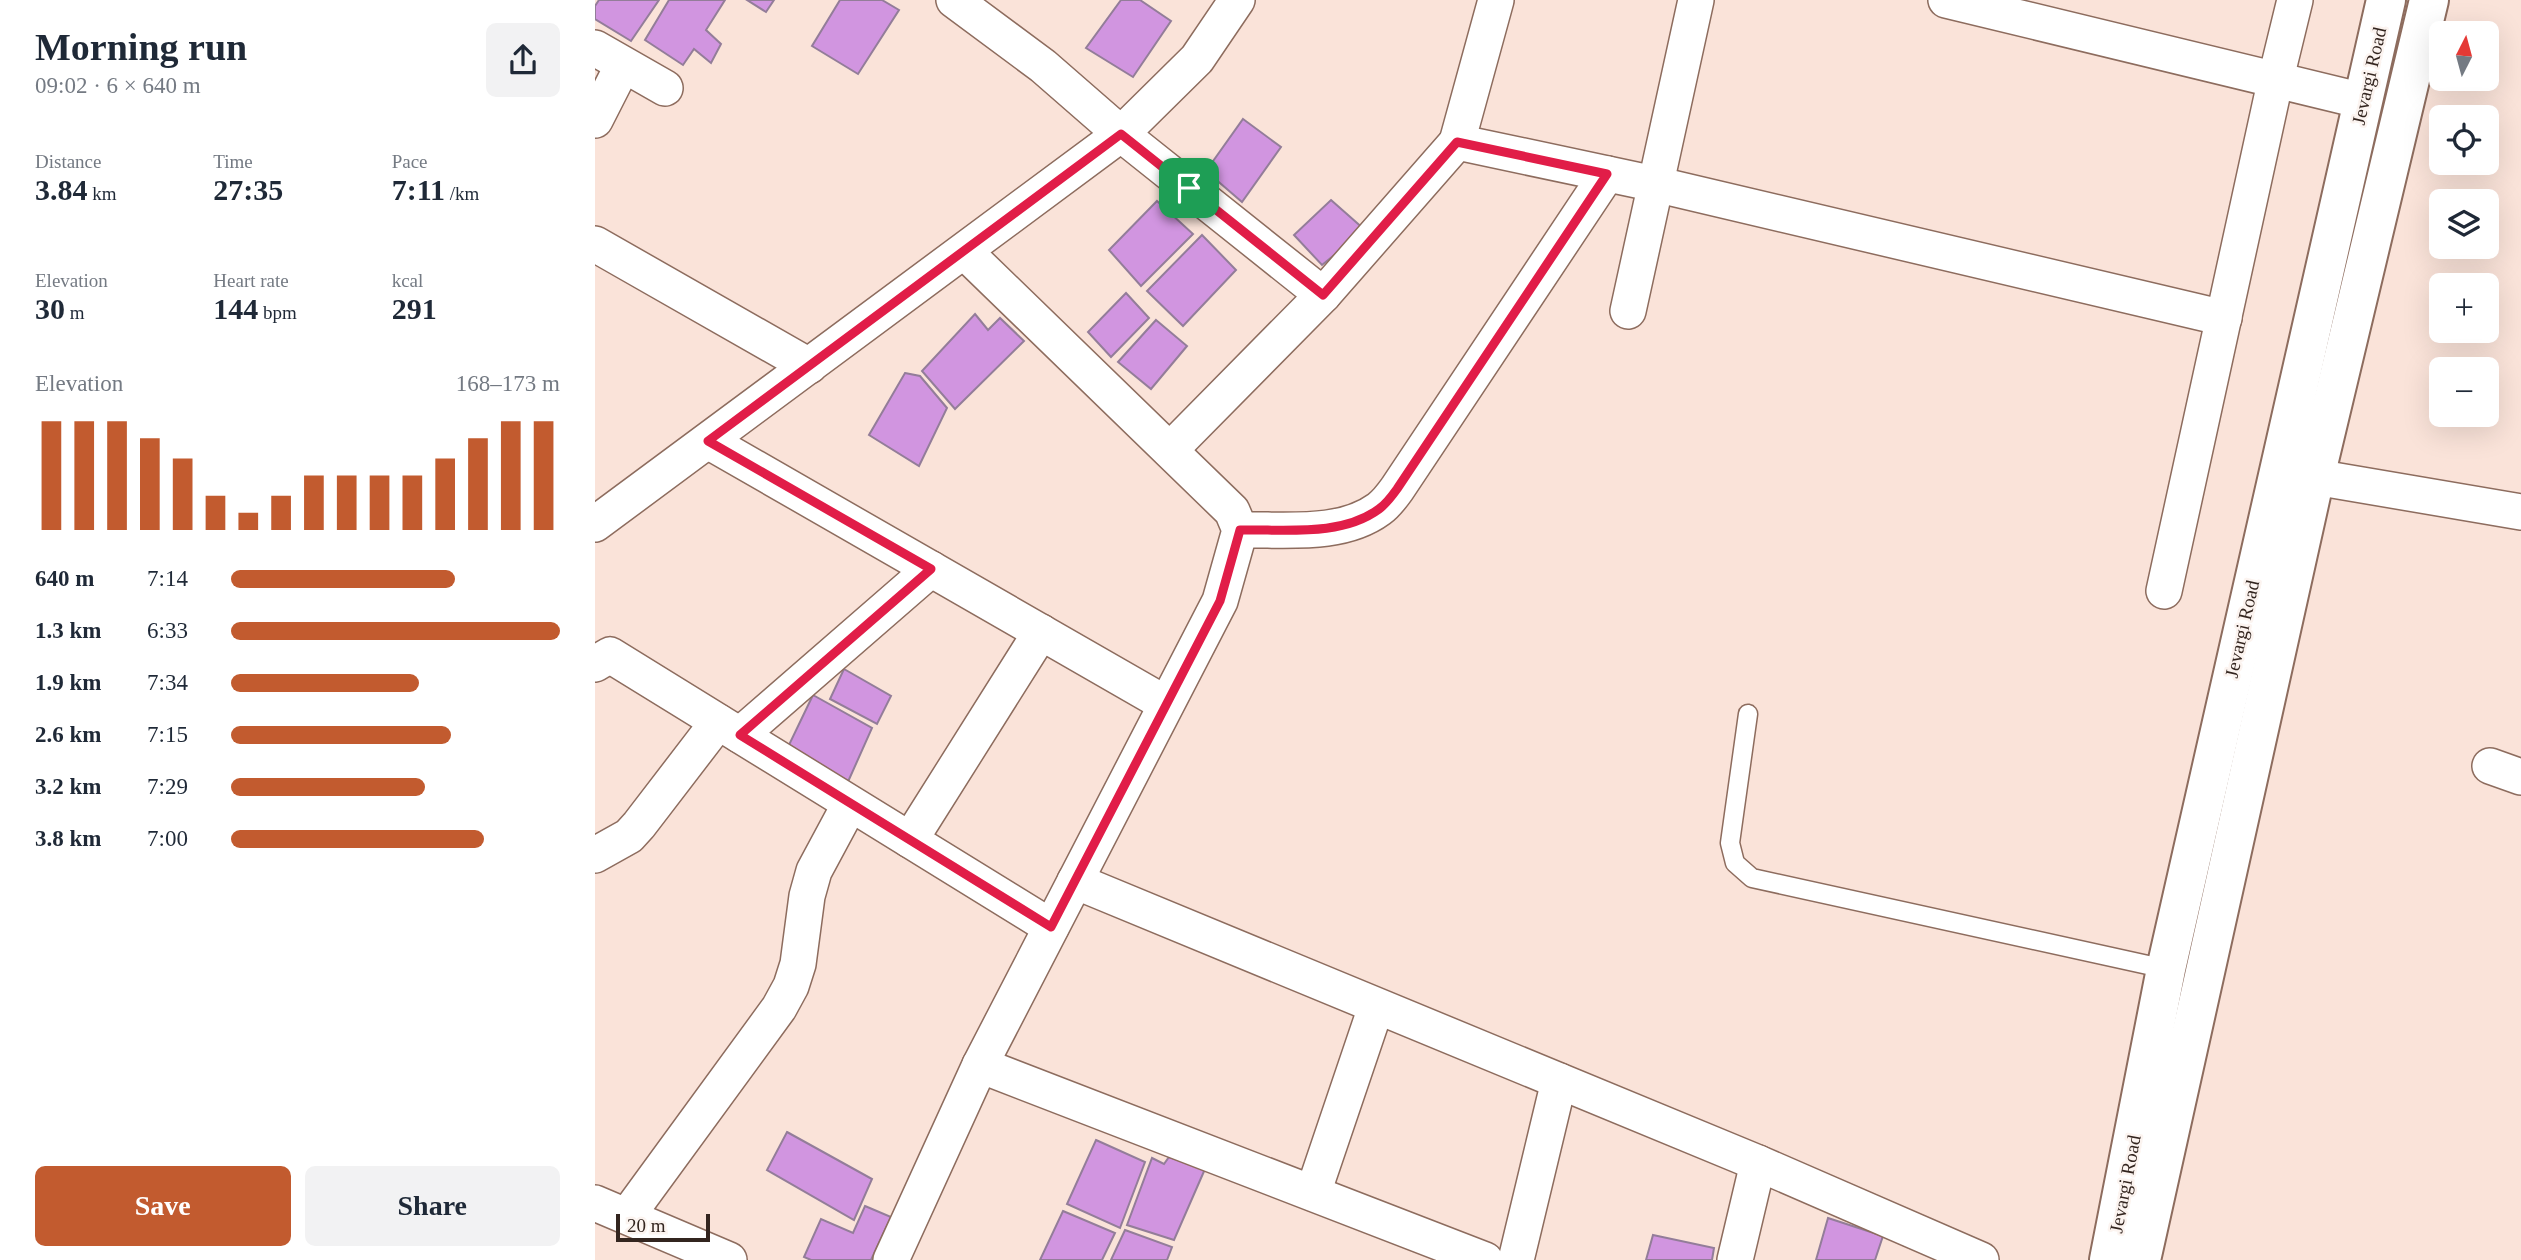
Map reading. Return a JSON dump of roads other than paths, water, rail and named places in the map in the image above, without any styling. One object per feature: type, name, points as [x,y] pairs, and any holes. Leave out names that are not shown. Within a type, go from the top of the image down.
[{"type":"main road","name":"Jevargi Road","points":[[2109,1260],[2166,969],[2386,0]]},
{"type":"main road","points":[[2141,1260],[2315,477],[2429,0]]},
{"type":"street","points":[[954,0],[1043,66],[1121,134],[1323,295]]},
{"type":"street","points":[[595,524],[1121,134],[1197,59],[1237,0]]},
{"type":"street","points":[[1170,450],[1323,295],[1457,142],[1496,0]]},
{"type":"street","points":[[1628,311],[1696,0]]},
{"type":"street","points":[[1947,0],[2363,101]]},
{"type":"street","points":[[2164,591],[2295,0]]},
{"type":"street","points":[[595,120],[609,56],[665,88]]},
{"type":"street","points":[[1457,142],[1655,184],[2224,318]]},
{"type":"street","points":[[1240,530],[1334,528],[1360,521],[1381,508],[1397,489],[1607,174]]},
{"type":"street","points":[[595,244],[809,366]]},
{"type":"street","points":[[891,1260],[980,1065],[1220,601],[1240,530],[1232,511],[965,251]]},
{"type":"street","points":[[708,441],[1166,704]]},
{"type":"street","points":[[2315,477],[2521,512]]},
{"type":"street","points":[[595,855],[629,836],[729,728],[931,569]]},
{"type":"street","points":[[910,840],[1041,632]]},
{"type":"street","points":[[595,664],[610,655],[1051,927]]},
{"type":"street","points":[[627,1216],[779,1008],[791,986],[798,964],[807,896],[814,871],[850,804]]},
{"type":"street","points":[[1075,881],[1758,1163],[1981,1260]]},
{"type":"street","points":[[1313,1193],[1376,1007]]},
{"type":"street","points":[[980,1065],[1485,1260]]},
{"type":"street","points":[[1516,1260],[1559,1081]]},
{"type":"street","points":[[1735,1260],[1758,1163]]},
{"type":"street","points":[[595,1203],[729,1260]]},
{"type":"lane","points":[[1748,714],[1730,843],[1735,863],[1752,878],[2166,969]]}]
